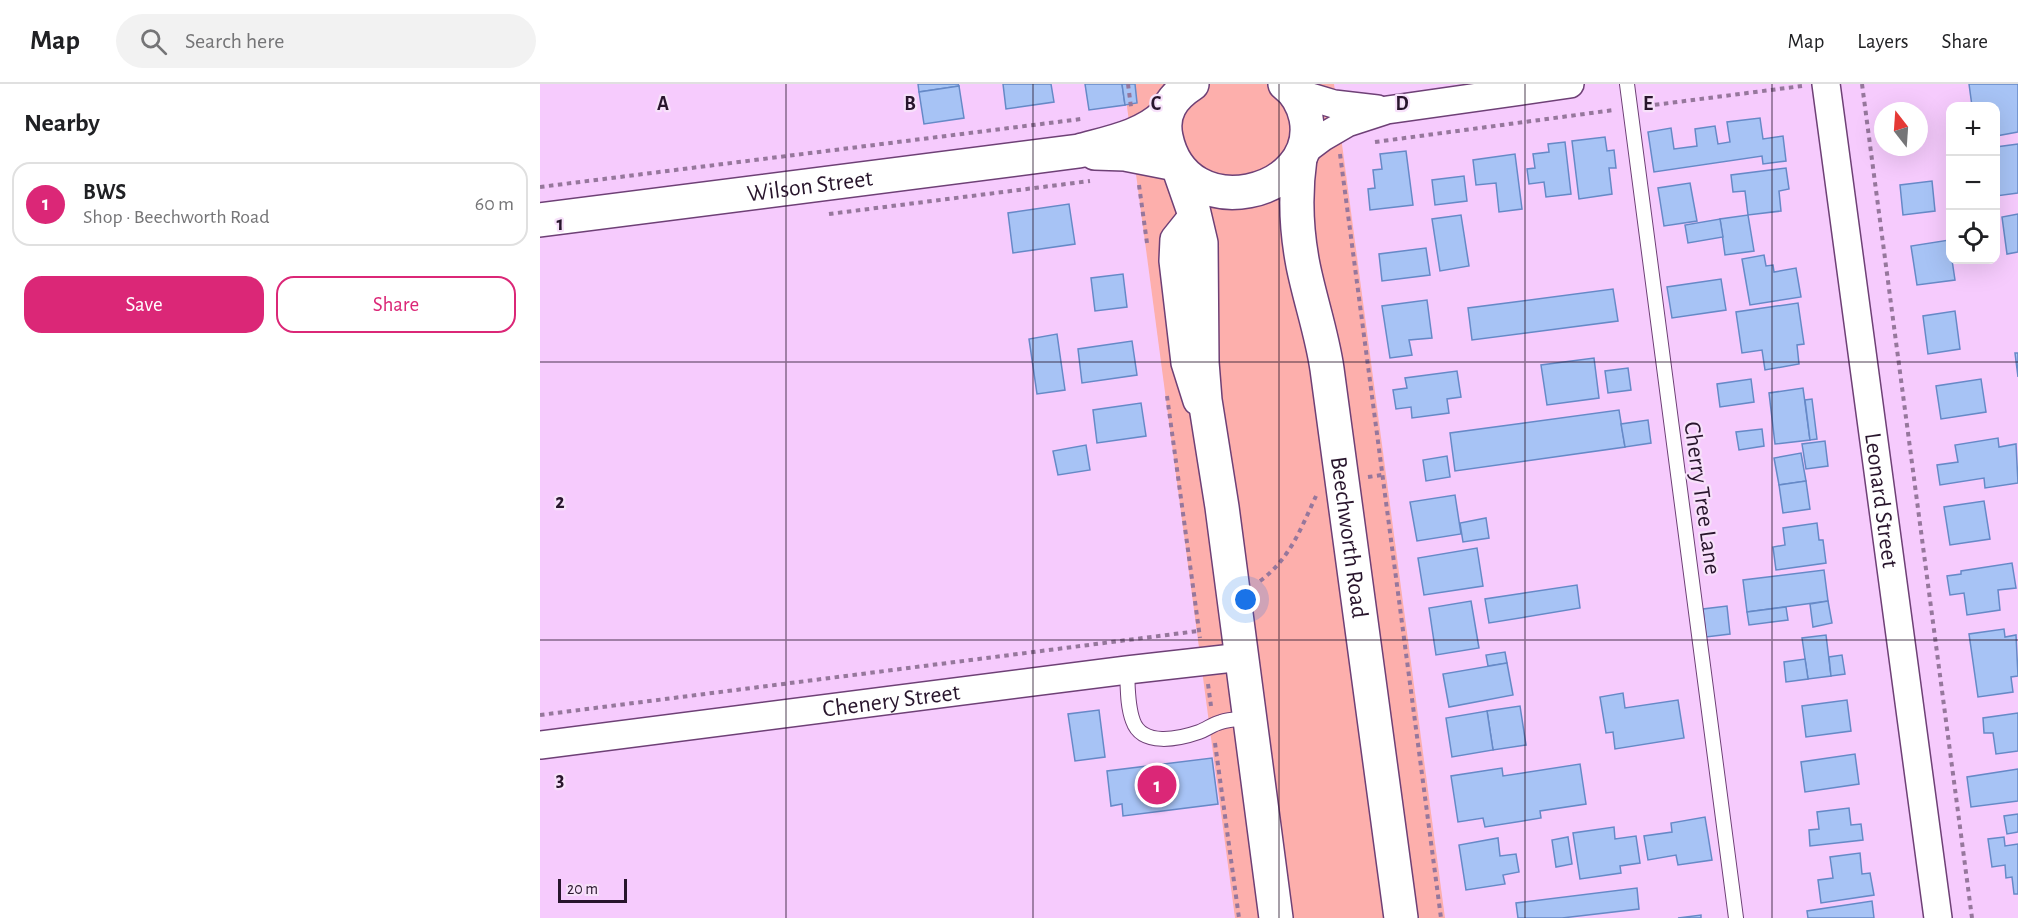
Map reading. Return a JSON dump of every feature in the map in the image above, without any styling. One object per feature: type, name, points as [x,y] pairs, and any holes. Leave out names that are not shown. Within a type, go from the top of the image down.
[{"type":"main road","name":"Wilson Street","points":[[540,220],[1085,166],[1132,146],[1153,125],[1168,103],[1192,84]]},
{"type":"main road","name":"Beechworth Road","points":[[1290,87],[1307,121],[1307,134],[1296,187],[1300,243],[1310,296],[1324,350],[1401,918]]},
{"type":"main road","points":[[1168,103],[1167,140],[1200,231],[1203,259],[1202,363],[1207,421],[1233,587],[1276,918]]},
{"type":"main road","name":"Wilson Street","points":[[1132,146],[1178,166]]},
{"type":"main road","points":[[1178,166],[1188,178],[1203,186],[1220,191],[1242,193],[1275,180],[1292,168],[1302,155]]},
{"type":"street","points":[[1302,155],[1323,137],[1347,123],[1387,110],[1570,84]]},
{"type":"street","name":"Leonard Street","points":[[1819,85],[1938,918]]},
{"type":"street","points":[[1290,87],[1334,104],[1387,110]]},
{"type":"street","name":"Chenery Street","points":[[540,745],[1242,657]]},
{"type":"lane","name":"Cherry Tree Lane","points":[[1626,84],[1736,918]]},
{"type":"lane","points":[[1127,670],[1133,722],[1146,738],[1169,738],[1199,732],[1222,721],[1249,718]]},
{"type":"path","points":[[1128,84],[1131,113],[1125,114],[1139,170],[1147,245]]},
{"type":"path","points":[[1862,84],[1972,918]]},
{"type":"path","points":[[1374,142],[1819,85]]},
{"type":"path","points":[[540,187],[1090,118]]},
{"type":"path","points":[[1339,147],[1441,918]]},
{"type":"path","points":[[821,214],[1085,166]]},
{"type":"path","points":[[1166,385],[1239,918]]},
{"type":"path","points":[[1194,596],[1245,586],[1258,582],[1270,573],[1298,537],[1317,494],[1324,485],[1382,475]]},
{"type":"path","points":[[540,715],[1198,631]]},
{"type":"shaded area","points":[[1124,84],[1334,84],[1445,918],[1235,918]]},
{"type":"building","points":[[918,84],[958,84],[959,86],[919,92]]},
{"type":"building","points":[[1003,84],[1051,84],[1054,102],[1006,109]]},
{"type":"building","points":[[1085,84],[1122,84],[1125,105],[1089,110]]},
{"type":"building","points":[[1122,84],[1135,84],[1137,103],[1125,105]]},
{"type":"building","points":[[1969,84],[2018,84],[2018,132],[2000,135],[2000,102],[1971,102]]},
{"type":"building","points":[[959,86],[964,118],[924,124],[919,92]]},
{"type":"building","points":[[1760,118],[1763,139],[1783,136],[1786,161],[1763,164],[1762,156],[1654,172],[1648,132],[1671,128],[1674,149],[1697,146],[1695,129],[1715,126],[1718,144],[1730,142],[1727,122]]},
{"type":"building","points":[[1605,137],[1607,151],[1614,150],[1616,168],[1609,168],[1612,194],[1579,199],[1572,141]]},
{"type":"building","points":[[1565,142],[1571,194],[1546,197],[1544,182],[1529,184],[1527,169],[1535,168],[1533,154],[1549,152],[1548,144]]},
{"type":"building","points":[[2018,144],[2018,193],[2000,195],[2000,146]]},
{"type":"building","points":[[1406,151],[1413,205],[1370,210],[1368,189],[1375,188],[1373,170],[1382,169],[1380,154]]},
{"type":"building","points":[[1515,154],[1522,209],[1499,212],[1496,183],[1476,185],[1473,160]]},
{"type":"building","points":[[1786,168],[1789,189],[1779,191],[1781,211],[1748,215],[1745,191],[1733,192],[1731,175]]},
{"type":"building","points":[[1464,176],[1467,201],[1435,205],[1432,180]]},
{"type":"building","points":[[1932,181],[1935,211],[1903,215],[1900,185]]},
{"type":"building","points":[[1690,183],[1697,221],[1664,226],[1658,188]]},
{"type":"building","points":[[1069,204],[1075,244],[1013,253],[1008,213]]},
{"type":"building","points":[[2018,214],[2018,252],[2007,254],[2002,217]]},
{"type":"building","points":[[1461,215],[1469,266],[1440,271],[1432,219]]},
{"type":"building","points":[[1748,215],[1754,251],[1725,255],[1720,219]]},
{"type":"building","points":[[1720,219],[1723,237],[1688,243],[1685,225]]},
{"type":"building","points":[[1946,240],[1946,264],[1953,264],[1955,280],[1917,285],[1911,246]]},
{"type":"building","points":[[1426,248],[1430,275],[1382,281],[1379,254]]},
{"type":"building","points":[[1764,255],[1766,266],[1773,265],[1774,272],[1796,268],[1801,297],[1750,305],[1742,259]]},
{"type":"building","points":[[1123,274],[1127,307],[1095,311],[1091,278]]},
{"type":"building","points":[[1721,279],[1726,310],[1672,318],[1667,287]]},
{"type":"building","points":[[1613,289],[1618,321],[1472,340],[1468,308]]},
{"type":"building","points":[[1427,300],[1432,338],[1409,340],[1412,355],[1390,358],[1382,306]]},
{"type":"building","points":[[1798,303],[1804,344],[1797,345],[1799,364],[1765,370],[1762,350],[1742,353],[1736,312]]},
{"type":"building","points":[[1955,311],[1960,349],[1928,354],[1923,316]]},
{"type":"building","points":[[1057,334],[1065,390],[1037,394],[1029,339]]},
{"type":"building","points":[[1132,341],[1137,375],[1082,383],[1078,349]]},
{"type":"building","points":[[2015,353],[2018,353],[2018,377]]},
{"type":"building","points":[[1594,358],[1599,398],[1547,405],[1541,365]]},
{"type":"building","points":[[1628,368],[1631,390],[1608,393],[1605,371]]},
{"type":"building","points":[[1457,371],[1461,397],[1447,399],[1449,413],[1412,418],[1411,407],[1396,409],[1393,390],[1407,388],[1405,378]]},
{"type":"building","points":[[1751,379],[1754,402],[1720,407],[1717,384]]},
{"type":"building","points":[[1981,379],[1986,412],[1941,419],[1936,386]]},
{"type":"building","points":[[1803,388],[1810,440],[1775,444],[1769,393]]},
{"type":"building","points":[[1812,399],[1817,439],[1810,440],[1805,400]]},
{"type":"building","points":[[1141,403],[1146,436],[1097,443],[1093,410]]},
{"type":"building","points":[[1619,410],[1625,447],[1455,471],[1450,433]]},
{"type":"building","points":[[1648,420],[1651,443],[1625,447],[1621,424]]},
{"type":"building","points":[[1762,429],[1764,446],[1739,450],[1736,432]]},
{"type":"building","points":[[1998,438],[1999,447],[2016,444],[2018,483],[1985,488],[1984,478],[1940,485],[1937,465],[1958,462],[1955,445]]},
{"type":"building","points":[[1825,441],[1828,466],[1806,469],[1802,444]]},
{"type":"building","points":[[1086,445],[1090,470],[1058,475],[1053,451]]},
{"type":"building","points":[[1801,453],[1806,481],[1779,485],[1774,458]]},
{"type":"building","points":[[1447,456],[1450,477],[1426,481],[1423,460]]},
{"type":"building","points":[[1806,481],[1810,509],[1783,513],[1779,485]]},
{"type":"building","points":[[1455,495],[1461,534],[1417,541],[1410,502]]},
{"type":"building","points":[[1984,501],[1990,539],[1950,545],[1944,507]]},
{"type":"building","points":[[1486,518],[1489,538],[1463,542],[1460,523]]},
{"type":"building","points":[[1817,523],[1819,540],[1823,540],[1826,563],[1776,570],[1773,547],[1785,545],[1783,528]]},
{"type":"building","points":[[1477,548],[1483,586],[1424,595],[1418,558]]},
{"type":"building","points":[[2012,563],[2016,588],[1998,590],[2000,610],[1967,615],[1964,593],[1950,595],[1947,576],[1961,574],[1961,571]]},
{"type":"building","points":[[1824,570],[1828,601],[1747,612],[1743,580]]},
{"type":"building","points":[[1577,585],[1580,608],[1489,623],[1485,599]]},
{"type":"building","points":[[1471,601],[1479,648],[1436,655],[1429,608]]},
{"type":"building","points":[[1828,601],[1832,623],[1813,627],[1810,604]]},
{"type":"building","points":[[1727,606],[1730,634],[1706,637],[1703,609]]},
{"type":"building","points":[[1786,607],[1788,620],[1749,625],[1747,612]]},
{"type":"building","points":[[2004,629],[2005,637],[2016,635],[2018,676],[2011,677],[2013,692],[1978,697],[1969,634]]},
{"type":"building","points":[[1826,635],[1831,676],[1808,679],[1802,638]]},
{"type":"building","points":[[1505,652],[1507,663],[1488,666],[1486,655]]},
{"type":"building","points":[[1842,655],[1845,674],[1831,676],[1829,657]]},
{"type":"building","points":[[1805,659],[1808,679],[1786,682],[1784,662]]},
{"type":"building","points":[[1507,663],[1513,695],[1449,707],[1443,674]]},
{"type":"building","points":[[1623,693],[1625,708],[1678,700],[1684,738],[1615,749],[1613,732],[1606,733],[1600,697]]},
{"type":"building","points":[[1847,700],[1851,731],[1806,737],[1802,706]]},
{"type":"building","points":[[1520,706],[1526,745],[1493,750],[1487,711]]},
{"type":"building","points":[[1099,710],[1105,757],[1075,761],[1068,714]]},
{"type":"building","points":[[1487,711],[1493,750],[1452,757],[1446,718]]},
{"type":"building","points":[[2018,713],[2018,751],[1996,754],[1993,733],[1984,733],[1983,718]]},
{"type":"building","points":[[1855,754],[1859,784],[1805,792],[1801,762]]},
{"type":"building","points":[[1212,758],[1218,804],[1123,816],[1122,804],[1111,806],[1107,771]]},
{"type":"building","points":[[1580,764],[1586,804],[1540,811],[1541,818],[1485,827],[1483,818],[1458,822],[1451,776],[1502,768],[1503,776]]},
{"type":"building","points":[[2018,769],[2018,801],[1971,807],[1967,777]]},
{"type":"building","points":[[1849,808],[1851,825],[1861,824],[1863,840],[1810,846],[1809,830],[1819,829],[1817,812]]},
{"type":"building","points":[[2018,814],[2018,832],[2007,834],[2004,816]]},
{"type":"building","points":[[1705,817],[1712,860],[1678,865],[1676,855],[1648,860],[1644,836],[1672,832],[1671,823]]},
{"type":"building","points":[[1614,827],[1615,839],[1636,836],[1640,863],[1620,866],[1621,873],[1580,879],[1573,833]]},
{"type":"building","points":[[1568,837],[1572,864],[1556,867],[1552,840]]},
{"type":"building","points":[[2004,837],[2005,846],[2018,844],[2018,894],[2014,894],[2012,877],[2006,878],[2005,865],[1992,867],[1988,839]]},
{"type":"building","points":[[1498,838],[1500,856],[1516,854],[1519,872],[1503,875],[1505,884],[1466,890],[1459,845]]},
{"type":"building","points":[[1860,853],[1862,874],[1870,873],[1874,895],[1821,903],[1818,880],[1833,878],[1830,857]]},
{"type":"building","points":[[1637,888],[1639,909],[1562,918],[1518,918],[1516,903]]},
{"type":"building","points":[[1872,901],[1874,918],[1808,918],[1807,911]]},
{"type":"building","points":[[1701,915],[1701,918],[1678,918]]},
{"type":"place","name":"BWS","points":[[1157,785]]}]
